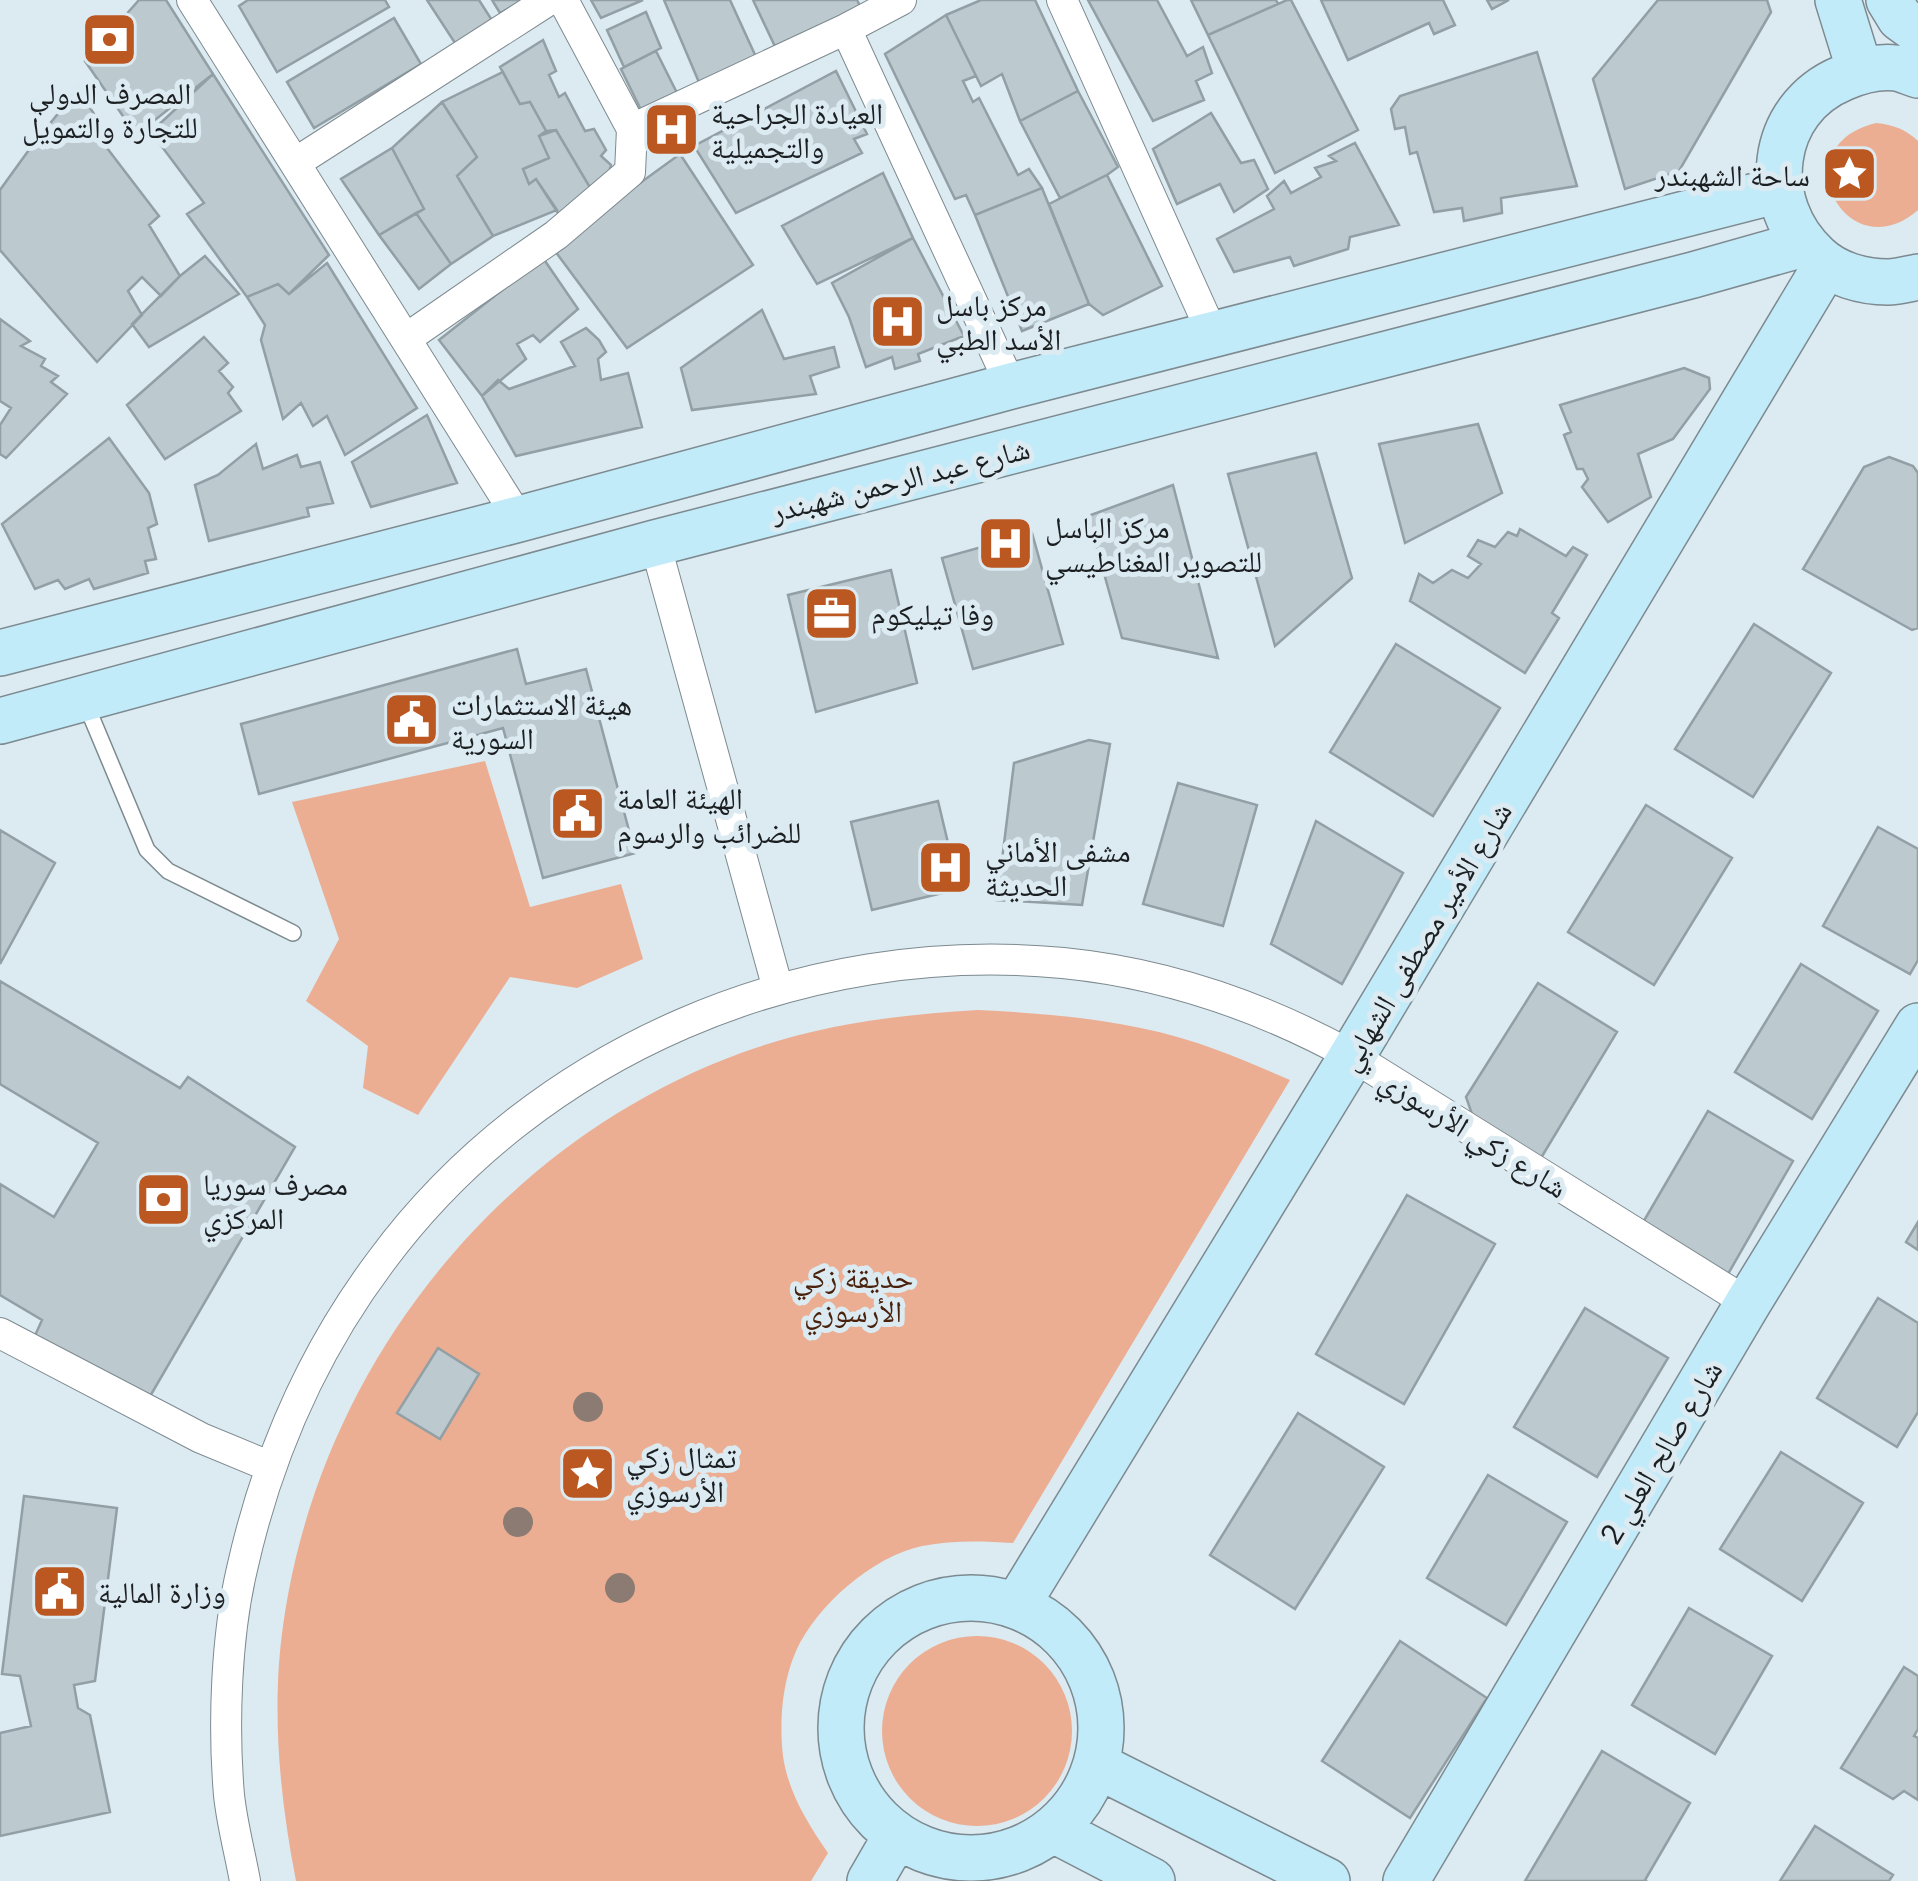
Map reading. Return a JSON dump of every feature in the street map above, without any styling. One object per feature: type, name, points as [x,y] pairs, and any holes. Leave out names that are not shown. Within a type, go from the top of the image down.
[{"type":"main road","points":[[1838,0],[1860,71]]},
{"type":"main road","points":[[1888,0],[1900,18],[1918,30]]},
{"type":"main road","points":[[1918,74],[1896,68],[1860,71],[1830,83],[1806,102],[1784,144],[1779,190],[1787,218],[1814,254],[1856,278],[1889,282],[1918,277]]},
{"type":"main road","name":"شارع عبد الرحمن شهبندر","points":[[0,654],[1011,386],[1779,190]]},
{"type":"main road","name":"شارع عبد الرحمن شهبندر","points":[[0,721],[655,542],[1635,290],[1814,254]]},
{"type":"main road","name":"شارع الأمير مصطفى الشهابي","points":[[1017,1605],[1352,1056],[1814,254]]},
{"type":"main road","name":"شارع صالح العلي 2","points":[[1406,1881],[1748,1303],[1918,1026]]},
{"type":"main road","points":[[979,1597],[1017,1605],[1051,1624],[1078,1652],[1096,1688],[1101,1726],[1096,1765],[1080,1801],[1054,1830],[1017,1851],[976,1859],[934,1854],[896,1836],[870,1812],[851,1782],[841,1749],[841,1710],[852,1672],[874,1640],[904,1615],[940,1600],[979,1597]]},
{"type":"main road","points":[[1096,1765],[1327,1881]]},
{"type":"main road","points":[[1054,1830],[1152,1881]]},
{"type":"main road","points":[[870,1881],[896,1836]]},
{"type":"street","points":[[192,0],[519,518]]},
{"type":"street","points":[[294,163],[549,0]]},
{"type":"street","points":[[407,338],[556,235],[630,172],[632,129],[563,0]]},
{"type":"street","points":[[632,129],[901,0]]},
{"type":"street","points":[[1062,0],[1213,335]]},
{"type":"street","points":[[846,29],[1011,386]]},
{"type":"street","points":[[655,542],[778,989]]},
{"type":"street","name":"شارع زكي الأرسوزي","points":[[245,1881],[230,1798],[227,1746],[229,1659],[240,1573],[270,1467],[293,1408],[333,1332],[381,1260],[437,1194],[500,1135],[570,1083],[645,1040],[724,1006],[807,981],[891,965],[978,959],[1064,963],[1149,977],[1232,1001],[1352,1056],[1748,1303]]},
{"type":"street","points":[[0,1333],[200,1438],[270,1467]]},
{"type":"lane","points":[[84,698],[147,850],[168,871],[293,932]]},
{"type":"green space","points":[[1876,123],[1899,128],[1918,141],[1918,210],[1892,225],[1868,226],[1848,216],[1834,198],[1828,177],[1832,155],[1847,136]]},
{"type":"green space","points":[[485,761],[530,907],[621,884],[643,959],[577,988],[510,977],[418,1115],[363,1088],[368,1046],[306,1001],[339,939],[292,802]]},
{"type":"green space","name":"حديقة زكي الأرسوزي","points":[[978,1010],[1069,1017],[1159,1032],[1217,1050],[1290,1080],[1013,1543],[945,1543],[903,1552],[848,1585],[805,1634],[788,1676],[781,1730],[789,1782],[828,1853],[811,1881],[296,1881],[278,1746],[279,1663],[295,1563],[324,1467],[367,1376],[422,1292],[488,1216],[564,1150],[649,1095],[741,1053],[800,1035],[888,1018]]},
{"type":"green space","points":[[977,1636],[1013,1643],[1044,1664],[1065,1695],[1072,1731],[1065,1767],[1044,1798],[1013,1819],[977,1826],[941,1819],[910,1798],[889,1767],[882,1731],[889,1695],[910,1664],[941,1643]]},
{"type":"building","points":[[139,0],[166,0],[213,74],[136,135],[85,61]]},
{"type":"building","points":[[248,0],[385,0],[389,7],[277,72],[239,6]]},
{"type":"building","points":[[427,0],[479,0],[497,28],[455,43]]},
{"type":"building","points":[[492,0],[524,0],[500,13]]},
{"type":"building","points":[[591,0],[643,0],[601,18]]},
{"type":"building","points":[[664,0],[730,0],[756,57],[701,87]]},
{"type":"building","points":[[753,0],[857,0],[863,12],[780,57]]},
{"type":"building","points":[[981,0],[1035,0],[1078,91],[1020,121],[1002,74],[981,86],[946,15]]},
{"type":"building","points":[[1088,0],[1157,0],[1187,56],[1203,47],[1212,73],[1196,81],[1204,100],[1153,121]]},
{"type":"building","points":[[1191,0],[1276,0],[1278,4],[1208,35]]},
{"type":"building","points":[[1291,0],[1358,130],[1275,173],[1208,35]]},
{"type":"building","points":[[1321,0],[1443,0],[1455,25],[1434,34],[1429,23],[1348,60]]},
{"type":"building","points":[[1487,0],[1509,0],[1492,9]]},
{"type":"building","points":[[1658,0],[1767,0],[1771,12],[1679,171],[1625,189],[1593,79]]},
{"type":"building","points":[[646,12],[661,48],[624,67],[607,30]]},
{"type":"building","points":[[946,15],[976,76],[963,81],[973,102],[979,98],[1018,175],[1029,169],[1042,188],[975,215],[966,195],[955,199],[885,54]]},
{"type":"building","points":[[394,18],[421,64],[314,128],[287,82]]},
{"type":"building","points":[[543,40],[556,71],[549,75],[559,97],[565,93],[585,131],[594,129],[606,150],[601,156],[611,165],[605,189],[595,196],[556,130],[546,131],[530,102],[520,104],[500,67]]},
{"type":"building","points":[[656,51],[679,97],[643,114],[621,69]]},
{"type":"building","points":[[1537,52],[1577,186],[1501,198],[1502,213],[1464,221],[1462,208],[1434,212],[1417,152],[1410,154],[1405,127],[1395,129],[1391,109],[1400,96]]},
{"type":"building","points":[[836,71],[867,134],[854,139],[862,153],[736,213],[694,146]]},
{"type":"building","points":[[503,72],[520,104],[530,102],[546,131],[539,136],[549,158],[523,169],[529,184],[536,179],[557,210],[493,236],[457,176],[477,157],[442,102]]},
{"type":"building","points":[[213,74],[329,255],[289,294],[278,284],[247,297],[187,214],[204,203],[151,132]]},
{"type":"building","points":[[78,89],[110,139],[107,148],[159,216],[149,225],[180,276],[161,296],[142,277],[128,291],[142,315],[97,362],[0,250],[0,190]]},
{"type":"building","points":[[1078,91],[1118,167],[1060,198],[1020,121]]},
{"type":"building","points":[[442,102],[477,157],[457,176],[493,236],[451,264],[416,213],[424,209],[392,148]]},
{"type":"building","points":[[1211,113],[1241,163],[1254,160],[1268,189],[1234,212],[1220,184],[1177,204],[1153,149]]},
{"type":"building","points":[[556,130],[595,196],[563,221],[536,179],[529,184],[523,169],[549,158],[539,136]]},
{"type":"building","points":[[1355,143],[1399,225],[1350,237],[1348,249],[1294,266],[1290,257],[1234,272],[1217,239],[1274,209],[1267,196],[1284,181],[1291,193],[1321,177],[1315,168],[1336,161],[1329,156]]},
{"type":"building","points":[[392,148],[424,209],[379,235],[341,179]]},
{"type":"building","points":[[680,154],[753,265],[627,348],[552,247]]},
{"type":"building","points":[[883,173],[913,238],[817,284],[782,226]]},
{"type":"building","points":[[1107,175],[1162,286],[1103,315],[1089,304],[1049,204]]},
{"type":"building","points":[[1042,188],[1089,304],[1022,331],[975,215]]},
{"type":"building","points":[[416,213],[451,264],[419,289],[379,235]]},
{"type":"building","points":[[913,238],[964,336],[918,354],[920,361],[895,369],[892,357],[866,367],[849,317],[832,283]]},
{"type":"building","points":[[205,256],[239,294],[149,347],[132,324]]},
{"type":"building","points":[[543,258],[578,309],[540,342],[533,335],[517,344],[526,359],[482,396],[439,340]]},
{"type":"building","points":[[327,263],[417,408],[345,455],[327,416],[313,426],[301,403],[283,419],[261,340],[265,325],[247,297],[278,284],[289,294]]},
{"type":"building","points":[[762,310],[784,359],[834,347],[839,367],[810,376],[816,394],[692,410],[681,368]]},
{"type":"building","points":[[0,319],[30,341],[21,346],[45,359],[41,366],[58,376],[51,382],[67,394],[6,458],[0,454],[0,425],[11,408],[0,401]]},
{"type":"building","points":[[586,328],[606,352],[598,359],[601,380],[628,373],[642,427],[516,456],[482,396],[498,380],[509,389],[575,366],[561,342]]},
{"type":"building","points":[[204,337],[228,363],[219,371],[233,387],[228,393],[241,411],[165,459],[127,405]]},
{"type":"building","points":[[1684,368],[1709,378],[1710,389],[1673,439],[1638,454],[1651,497],[1608,522],[1582,487],[1588,479],[1583,469],[1577,469],[1564,435],[1571,432],[1560,405]]},
{"type":"building","points":[[427,415],[457,483],[371,507],[352,462]]},
{"type":"building","points":[[1478,424],[1502,493],[1405,543],[1379,444]]},
{"type":"building","points":[[109,438],[149,493],[157,524],[148,528],[156,559],[145,561],[148,573],[94,589],[89,579],[65,589],[58,580],[35,589],[2,524]]},
{"type":"building","points":[[256,444],[263,469],[297,455],[301,467],[320,462],[333,503],[307,508],[309,516],[209,541],[195,485],[218,475]]},
{"type":"building","points":[[1316,453],[1352,578],[1275,646],[1228,474]]},
{"type":"building","points":[[1889,457],[1913,466],[1918,473],[1918,628],[1912,630],[1803,569],[1864,467]]},
{"type":"building","points":[[1173,485],[1218,658],[1122,638],[1088,516]]},
{"type":"building","points":[[1520,529],[1566,556],[1573,547],[1587,555],[1552,613],[1559,618],[1525,673],[1410,601],[1419,574],[1433,583],[1452,570],[1468,578],[1481,564],[1468,556],[1478,540],[1495,547],[1508,532],[1517,536]]},
{"type":"building","points":[[1032,533],[1063,644],[973,669],[942,558]]},
{"type":"building","points":[[891,570],[917,683],[816,712],[788,595]]},
{"type":"building","points":[[1754,624],[1831,673],[1753,797],[1675,749]]},
{"type":"building","points":[[1396,644],[1500,708],[1433,816],[1330,752]]},
{"type":"building","points":[[517,649],[526,684],[586,669],[635,853],[543,878],[503,728],[259,794],[241,724]]},
{"type":"building","points":[[1089,740],[1110,744],[1082,905],[997,900],[1014,763]]},
{"type":"building","points":[[1178,783],[1257,805],[1223,926],[1143,904]]},
{"type":"building","points":[[938,801],[959,889],[872,910],[851,822]]},
{"type":"building","points":[[1646,805],[1732,858],[1654,985],[1568,932]]},
{"type":"building","points":[[1316,821],[1403,873],[1342,984],[1271,944]]},
{"type":"building","points":[[1878,827],[1918,849],[1918,960],[1910,974],[1823,926]]},
{"type":"building","points":[[0,830],[55,863],[0,964]]},
{"type":"building","points":[[1801,964],[1878,1011],[1812,1119],[1735,1072]]},
{"type":"building","name":"مصرف سوريا المركزي","points":[[0,981],[180,1088],[188,1077],[295,1147],[145,1405],[33,1340],[42,1320],[0,1295],[0,1184],[54,1217],[98,1143],[0,1084]]},
{"type":"building","points":[[1538,983],[1617,1032],[1541,1158],[1473,1117],[1466,1097]]},
{"type":"building","points":[[1708,1111],[1793,1161],[1728,1274],[1642,1224]]},
{"type":"building","points":[[1407,1195],[1495,1244],[1404,1404],[1316,1354]]},
{"type":"building","points":[[1918,1222],[1918,1250],[1906,1242]]},
{"type":"building","points":[[1878,1298],[1918,1323],[1918,1412],[1897,1447],[1817,1398]]},
{"type":"building","points":[[1585,1308],[1668,1358],[1597,1477],[1514,1427]]},
{"type":"building","points":[[438,1348],[479,1374],[440,1439],[397,1413]]},
{"type":"building","points":[[1298,1413],[1384,1467],[1295,1609],[1210,1555]]},
{"type":"building","points":[[1781,1452],[1863,1503],[1802,1601],[1720,1549]]},
{"type":"building","points":[[1488,1475],[1567,1522],[1506,1625],[1427,1578]]},
{"type":"building","name":"وزارة المالية","points":[[24,1496],[117,1508],[95,1681],[74,1685],[78,1708],[90,1715],[110,1812],[0,1836],[0,1733],[31,1726],[20,1676],[2,1674]]},
{"type":"building","points":[[1689,1608],[1772,1656],[1715,1754],[1632,1705]]},
{"type":"building","points":[[1400,1641],[1487,1698],[1410,1818],[1322,1761]]},
{"type":"building","points":[[1904,1667],[1918,1676],[1918,1729],[1914,1736],[1918,1738],[1918,1800],[1904,1791],[1893,1799],[1841,1768]]},
{"type":"building","points":[[1602,1751],[1690,1803],[1647,1881],[1525,1881]]},
{"type":"building","points":[[1815,1826],[1893,1875],[1889,1881],[1780,1881]]},
{"type":"place","name":"المصرف الدولي للتجارة والتمويل","points":[[110,40]]},
{"type":"place","name":"العيادة الجراحية والتجميلية","points":[[672,129]]},
{"type":"place","name":"ساحة الشهبندر","points":[[1849,174]]},
{"type":"place","name":"مركز باسل الأسد الطبي","points":[[897,321]]},
{"type":"place","name":"مركز الباسل للتصوير المغناطيسي","points":[[1006,543]]},
{"type":"place","name":"وفا تيليكوم","points":[[832,613]]},
{"type":"place","name":"هيئة الاستثمارات السورية","points":[[412,720]]},
{"type":"place","name":"الهيئة العامة للضرائب والرسوم","points":[[578,814]]},
{"type":"place","name":"مشفى الأماني الحديثة","points":[[946,867]]},
{"type":"place","name":"مصرف سوريا المركزي","points":[[164,1200]]},
{"type":"place","name":"تمثال زكي الأرسوزي","points":[[587,1473]]},
{"type":"place","name":"وزارة المالية","points":[[59,1591]]}]
